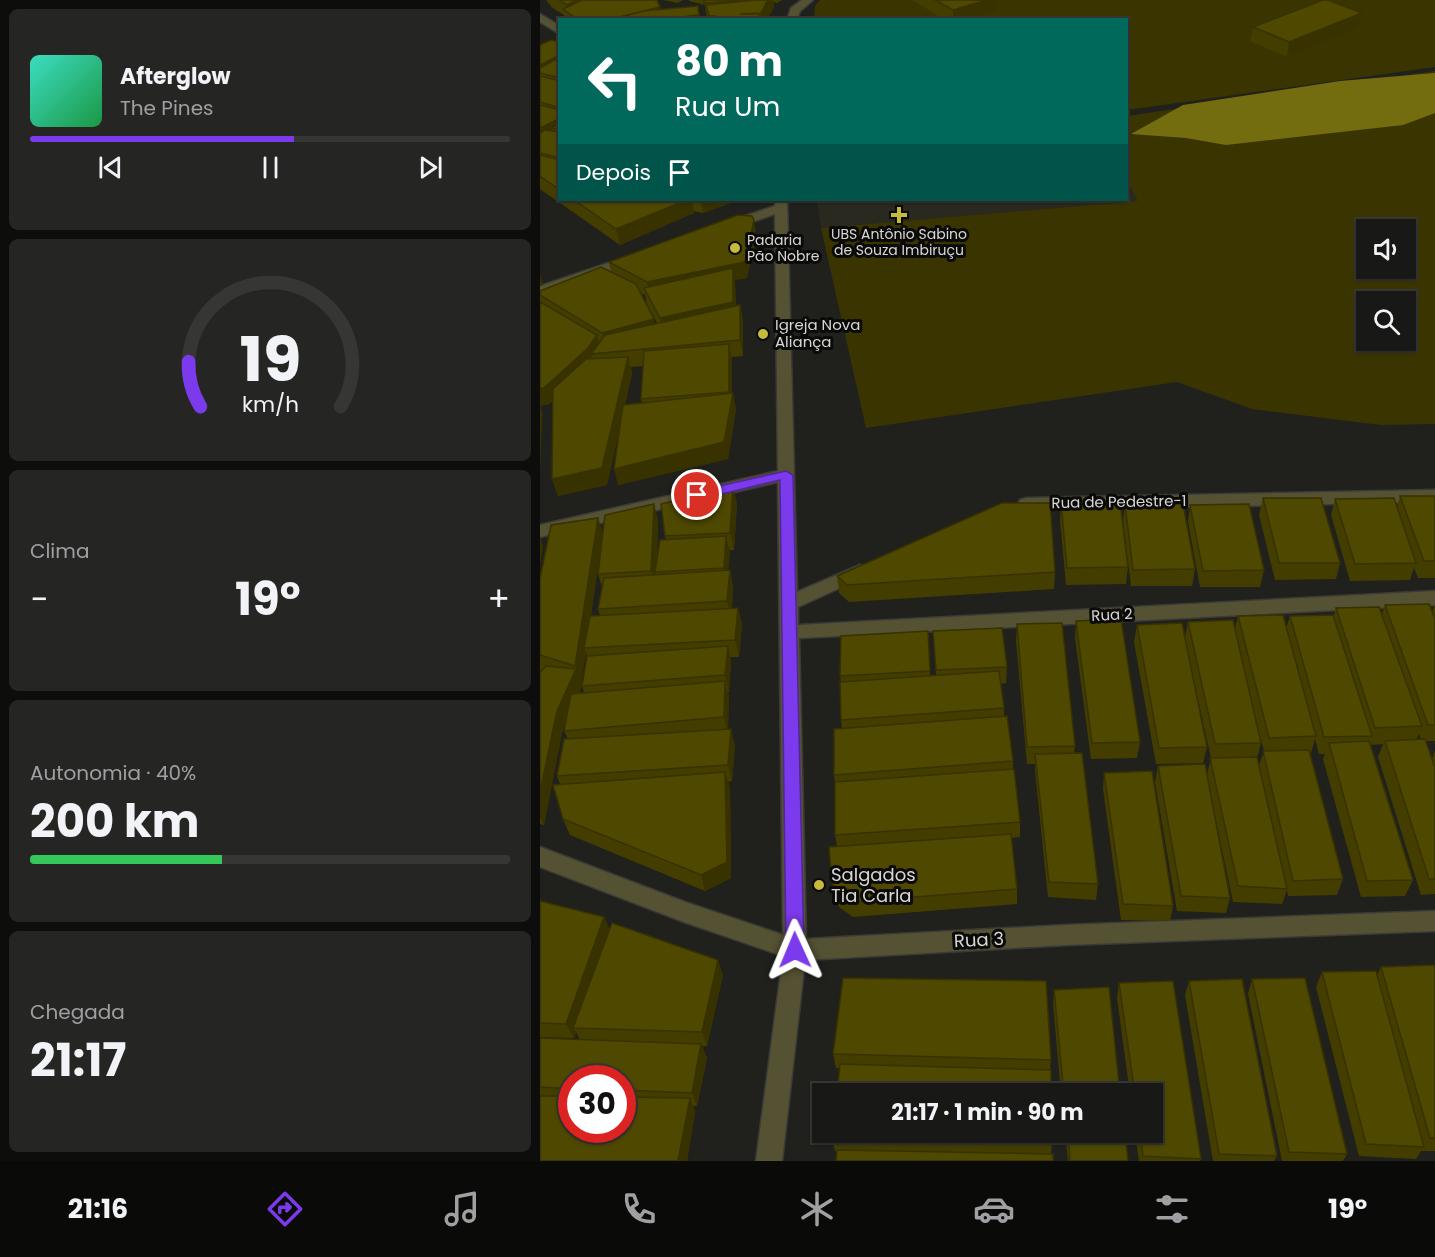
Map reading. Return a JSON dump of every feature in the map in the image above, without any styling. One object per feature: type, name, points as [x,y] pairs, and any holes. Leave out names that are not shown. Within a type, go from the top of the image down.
[{"type":"street","points":[[793,18],[795,10],[808,0]]},
{"type":"street","points":[[540,17],[558,30]]},
{"type":"street","points":[[716,230],[781,204],[795,950],[769,1161]]},
{"type":"street","points":[[540,291],[650,253]]},
{"type":"street","points":[[540,531],[786,475]]},
{"type":"street","name":"Rua de Pedestre-1","points":[[1007,504],[1435,496]]},
{"type":"street","points":[[789,603],[876,563]]},
{"type":"street","name":"Rua 2","points":[[789,632],[1435,598]]},
{"type":"street","name":"Rua 3","points":[[540,857],[684,912],[795,950],[1066,935],[1435,921]]},
{"type":"shaded area","points":[[820,0],[1435,0],[1435,67],[1128,110],[1128,18],[814,18],[815,6]]},
{"type":"shaded area","points":[[1435,71],[1435,424],[1381,425],[1252,409],[1177,382],[866,428],[821,228],[1138,201],[1128,183],[1128,116]]},
{"type":"shaded area","points":[[1435,73],[1435,113],[1403,125],[1226,145],[1186,138],[1131,134],[1183,105],[1340,81]]},
{"type":"shaded area","name":"UBS Antônio Sabino de Souza Imbiruçu","points":[[1128,178],[1139,201],[821,228],[817,201],[1128,201]]},
{"type":"building","points":[[559,0],[577,0],[567,5]]},
{"type":"building","points":[[582,0],[657,0],[660,7],[615,18],[575,18],[563,9]]},
{"type":"building","points":[[704,0],[755,0],[704,3]]},
{"type":"building","points":[[768,0],[761,13],[740,14],[760,14],[759,18],[716,18],[709,16],[706,5]]},
{"type":"building","points":[[935,0],[987,0],[953,10]]},
{"type":"building","points":[[1323,0],[1362,13],[1289,42],[1253,27]]},
{"type":"building","points":[[698,6],[699,15],[673,18],[618,18],[643,11]]},
{"type":"building","points":[[551,40],[558,42],[558,56],[540,65],[540,45]]},
{"type":"building","points":[[558,58],[558,78],[540,73],[540,68]]},
{"type":"building","points":[[540,76],[558,80],[558,107],[540,102]]},
{"type":"building","points":[[540,105],[558,110],[558,119],[540,128]]},
{"type":"building","points":[[545,130],[558,132],[558,158],[540,153],[540,133]]},
{"type":"building","points":[[540,155],[558,160],[558,189],[540,176]]},
{"type":"building","points":[[575,201],[685,201],[616,229]]},
{"type":"building","points":[[738,215],[752,216],[754,220],[745,262],[647,282],[609,262]]},
{"type":"building","points":[[601,267],[636,284],[654,319],[602,333],[540,295],[540,291]]},
{"type":"building","points":[[733,268],[733,302],[660,318],[644,288]]},
{"type":"building","points":[[540,302],[597,335],[588,348],[544,388],[540,388]]},
{"type":"building","points":[[740,305],[740,340],[591,354],[605,335]]},
{"type":"building","points":[[729,344],[729,392],[641,399],[644,351]]},
{"type":"building","points":[[628,357],[602,468],[552,479],[553,389],[586,359]]},
{"type":"building","points":[[733,393],[724,442],[614,469],[623,405]]},
{"type":"building","points":[[733,487],[730,533],[665,536],[661,504]]},
{"type":"building","points":[[1400,496],[1435,496],[1435,561],[1424,561]]},
{"type":"building","points":[[1263,498],[1321,498],[1340,563],[1279,563]]},
{"type":"building","points":[[1394,498],[1416,563],[1355,564],[1335,499]]},
{"type":"building","points":[[1120,502],[1128,567],[1067,568],[1061,503]]},
{"type":"building","points":[[1002,503],[1050,503],[1055,572],[847,585],[837,576]]},
{"type":"building","points":[[654,504],[651,571],[598,574],[605,515]]},
{"type":"building","points":[[1125,504],[1183,504],[1195,569],[1133,570]]},
{"type":"building","points":[[1249,504],[1264,570],[1203,571],[1190,505]]},
{"type":"building","points":[[598,518],[575,666],[540,655],[540,579],[551,525]]},
{"type":"building","points":[[726,536],[724,568],[655,572],[660,540]]},
{"type":"building","points":[[730,570],[727,601],[598,609],[604,578]]},
{"type":"building","points":[[1429,604],[1435,619],[1435,725],[1428,725],[1385,605]]},
{"type":"building","points":[[1379,607],[1422,726],[1375,728],[1336,608]]},
{"type":"building","points":[[738,608],[735,640],[584,648],[590,616]]},
{"type":"building","points":[[1283,615],[1316,736],[1269,738],[1238,616]]},
{"type":"building","points":[[1333,615],[1372,736],[1324,737],[1290,616]]},
{"type":"building","points":[[1121,619],[1140,742],[1092,743],[1076,621]]},
{"type":"building","points":[[1233,620],[1261,743],[1215,744],[1188,622]]},
{"type":"building","points":[[1062,623],[1075,746],[1027,747],[1017,624]]},
{"type":"building","points":[[1182,623],[1207,747],[1159,748],[1137,625]]},
{"type":"building","points":[[1002,628],[1007,667],[936,670],[933,631]]},
{"type":"building","points":[[928,631],[930,671],[840,676],[841,636]]},
{"type":"building","points":[[728,646],[725,675],[582,686],[587,656]]},
{"type":"building","points":[[546,666],[576,669],[557,711],[540,792],[540,673]]},
{"type":"building","points":[[999,671],[1004,708],[841,720],[840,682]]},
{"type":"building","points":[[725,681],[724,717],[564,731],[571,694]]},
{"type":"building","points":[[1007,716],[1013,761],[834,775],[834,729]]},
{"type":"building","points":[[731,729],[728,765],[557,776],[564,739]]},
{"type":"building","points":[[1425,739],[1435,768],[1435,879],[1429,879],[1385,741]]},
{"type":"building","points":[[1369,741],[1413,880],[1367,881],[1329,743]]},
{"type":"building","points":[[1309,750],[1343,879],[1293,881],[1263,751]]},
{"type":"building","points":[[1082,753],[1098,884],[1049,882],[1035,754]]},
{"type":"building","points":[[1257,757],[1287,889],[1238,886],[1210,758]]},
{"type":"building","points":[[1205,764],[1230,898],[1181,896],[1158,766]]},
{"type":"building","points":[[1014,769],[1020,822],[835,835],[835,782]]},
{"type":"building","points":[[1152,771],[1173,906],[1123,904],[1104,773]]},
{"type":"building","points":[[725,772],[727,862],[701,875],[563,819],[553,785]]},
{"type":"building","points":[[1011,834],[1017,889],[851,902],[837,892],[832,882],[829,847]]},
{"type":"building","points":[[540,901],[604,917],[566,1024],[540,1023]]},
{"type":"building","points":[[612,923],[718,960],[702,1032],[573,1028]]},
{"type":"building","points":[[1434,965],[1435,1138],[1430,1138],[1381,967]]},
{"type":"building","points":[[1376,971],[1424,1147],[1366,1144],[1322,972]]},
{"type":"building","points":[[843,978],[1046,981],[1051,1060],[833,1054]]},
{"type":"building","points":[[1305,978],[1347,1154],[1289,1152],[1252,979]]},
{"type":"building","points":[[1242,979],[1277,1156],[1219,1154],[1189,981]]},
{"type":"building","points":[[1173,981],[1201,1159],[1143,1156],[1141,1143],[1163,1143],[1163,1083],[1133,1083],[1119,983]]},
{"type":"building","points":[[1109,987],[1119,1083],[1063,1083],[1054,990]]},
{"type":"building","points":[[540,1038],[701,1044],[692,1093],[636,1091],[636,1065],[558,1065],[558,1088],[540,1087]]},
{"type":"building","points":[[840,1064],[1051,1070],[1051,1083],[838,1083]]},
{"type":"building","points":[[540,1096],[558,1096],[558,1143],[636,1143],[636,1097],[690,1098],[678,1161],[540,1161]]},
{"type":"building","points":[[1069,1143],[1126,1143],[1128,1161],[1070,1161]]},
{"type":"building","points":[[837,1150],[1053,1154],[1053,1161],[836,1161]]},
{"type":"place","name":"UBS Antônio Sabino de Souza Imbiruçu","points":[[899,215]]},
{"type":"place","name":"Padaria Pão Nobre","points":[[735,248]]},
{"type":"place","name":"Igreja Nova Aliança","points":[[763,334]]},
{"type":"place","name":"Salgados Tia Carla","points":[[819,885]]},
{"type":"route","points":[[697,495],[786,475],[795,950]]}]
